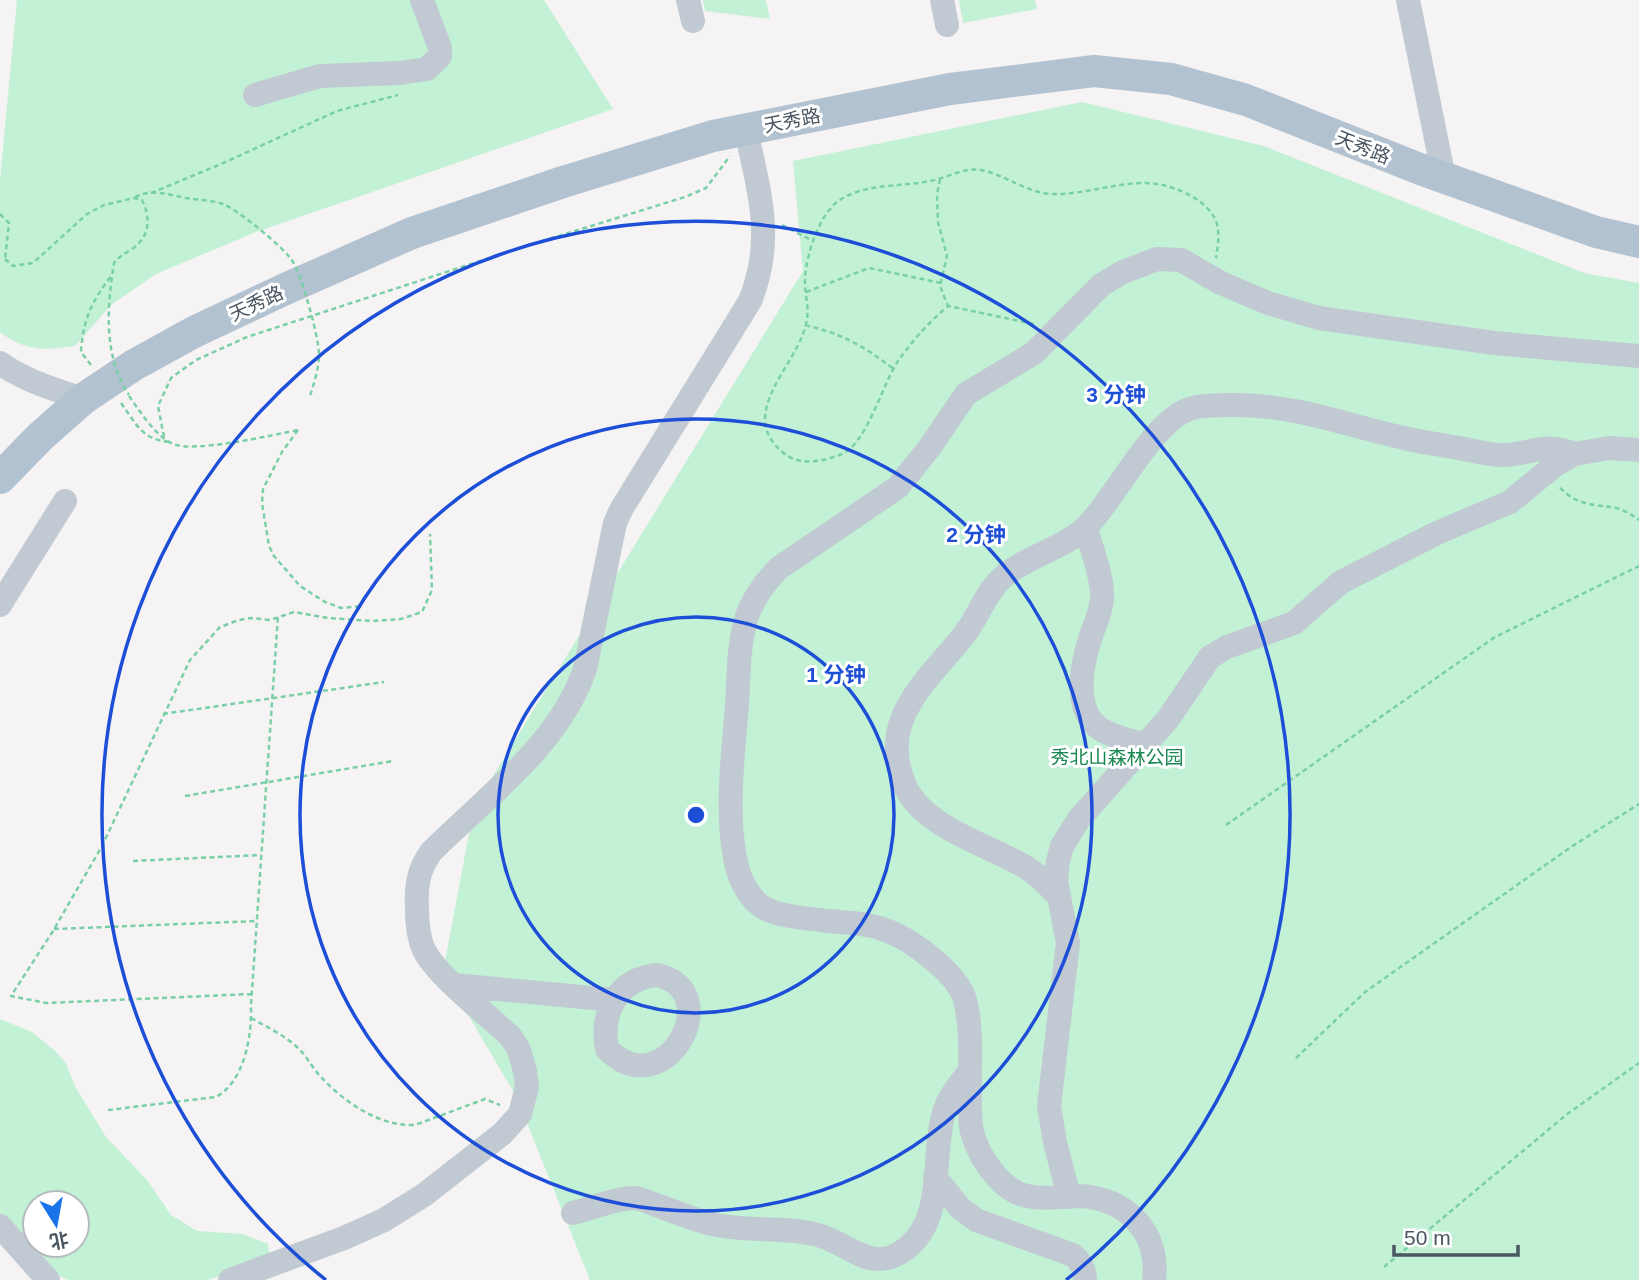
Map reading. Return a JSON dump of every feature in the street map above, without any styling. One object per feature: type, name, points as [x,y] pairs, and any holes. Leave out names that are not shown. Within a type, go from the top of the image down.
[{"type":"main road","name":"天秀路","points":[[2,471],[83,398],[134,365],[194,332],[412,233],[563,182],[713,136],[950,89],[1094,71],[1171,79],[1246,100],[1444,178],[1595,232],[1639,242]]},
{"type":"street","points":[[255,95],[320,76],[400,73],[427,69],[440,56],[440,48],[422,0]]},
{"type":"street","points":[[942,0],[947,25]]},
{"type":"street","points":[[1408,0],[1444,178]]},
{"type":"street","points":[[230,1280],[344,1238],[384,1220],[424,1195],[502,1134],[518,1117],[527,1087],[519,1050],[511,1037],[434,966],[420,939],[416,897],[421,866],[431,852],[539,747],[578,691],[615,523],[750,301],[759,279],[765,229],[746,130]]},
{"type":"street","points":[[1154,1280],[1150,1241],[1146,1231],[1130,1213],[1106,1201],[1030,1196],[1010,1188],[999,1179],[982,1156],[972,1137],[965,1000],[958,985],[941,967],[917,948],[886,930],[783,915],[765,909],[745,888],[737,864],[733,832],[732,773],[740,653],[746,619],[752,603],[766,581],[814,543],[898,487],[930,447],[966,394],[1034,353],[1101,285],[1142,264],[1166,258],[1181,260],[1212,278],[1268,303],[1347,324],[1494,343],[1639,356]]},
{"type":"street","points":[[0,363],[12,372],[40,385],[83,398]]},
{"type":"street","points":[[1059,897],[1041,878],[1025,867],[939,822],[922,809],[906,786],[897,746],[907,707],[924,680],[965,633],[1003,577],[1086,527],[1104,507],[1139,455],[1167,424],[1194,407],[1256,405],[1298,410],[1405,438],[1501,455],[1547,447],[1576,454]]},
{"type":"street","points":[[1069,1197],[1049,1105],[1068,943],[1056,881],[1062,846],[1079,819],[1168,719],[1210,657],[1227,647],[1294,623],[1341,582],[1437,533],[1510,502],[1555,465],[1576,454],[1609,447],[1639,450]]},
{"type":"street","points":[[0,605],[65,501]]},
{"type":"street","points":[[1086,527],[1102,595],[1083,673],[1086,713],[1089,720],[1106,732],[1144,746]]},
{"type":"street","points":[[455,985],[614,1000]]},
{"type":"street","points":[[573,1213],[637,1198],[717,1225],[820,1235],[868,1259],[878,1269],[893,1255],[906,1248],[918,1234],[931,1209],[937,1142],[944,1111],[953,1092],[969,1072]]},
{"type":"street","points":[[935,1177],[960,1208],[976,1220],[1073,1255],[1085,1272],[1085,1280]]},
{"type":"street","points":[[0,1226],[48,1280]]},
{"type":"path","points":[[152,192],[337,111],[402,94]]},
{"type":"path","points":[[164,437],[158,407],[171,378],[196,360],[247,337],[685,197],[706,188],[721,171],[746,130]]},
{"type":"path","points":[[948,306],[930,321],[894,369],[858,443],[846,453],[811,462],[791,458],[772,444],[767,430],[766,406],[775,382],[798,346],[805,326],[805,277],[813,241],[835,203],[843,198],[876,186],[912,184],[963,171],[980,170],[1024,189],[1059,194],[1146,183],[1164,186],[1185,193],[1202,204],[1215,218],[1219,240],[1212,278]]},
{"type":"path","points":[[940,178],[937,195],[938,222],[947,256],[941,283],[948,306]]},
{"type":"path","points":[[0,214],[9,223],[5,259],[13,267],[33,263],[87,214],[104,205],[134,198],[144,192],[167,192],[221,203],[231,208],[282,248],[293,261],[320,354],[310,397]]},
{"type":"path","points":[[134,198],[142,200],[149,223],[142,242],[114,263],[107,325],[110,346],[129,395],[144,418],[174,444],[198,446],[298,430],[282,452],[263,489],[262,503],[269,546],[300,586],[325,602],[341,608],[363,606]]},
{"type":"path","points":[[763,215],[813,241]]},
{"type":"path","points":[[806,292],[869,268],[941,283]]},
{"type":"path","points":[[81,352],[84,323],[98,293],[112,275]]},
{"type":"path","points":[[948,306],[1058,329]]},
{"type":"path","points":[[805,326],[836,332],[863,346],[894,369]]},
{"type":"path","points":[[1544,474],[1577,501],[1628,511],[1639,520]]},
{"type":"path","points":[[252,994],[46,1003],[10,996],[54,929],[102,846],[190,660],[220,627],[239,620],[270,620],[294,612],[372,621],[401,619],[422,612],[432,590],[430,534]]},
{"type":"path","points":[[1226,825],[1495,637],[1639,566]]},
{"type":"path","points":[[108,1110],[216,1097],[227,1091],[245,1056],[252,1030],[252,994],[278,616]]},
{"type":"path","points":[[163,713],[384,682]]},
{"type":"path","points":[[185,796],[393,761]]},
{"type":"path","points":[[1296,1058],[1365,992],[1571,847],[1639,804]]},
{"type":"path","points":[[133,860],[261,855]]},
{"type":"path","points":[[54,929],[257,921]]},
{"type":"path","points":[[251,1018],[300,1049],[321,1078],[351,1103],[385,1122],[415,1125],[485,1099],[496,1102],[518,1117]]},
{"type":"path","points":[[1384,1267],[1566,1115],[1639,1063]]},
{"type":"green space","points":[[17,0],[544,0],[613,109],[256,232],[156,274],[111,305],[75,346],[36,348],[9,339],[0,332],[0,180]]},
{"type":"green space","points":[[703,0],[766,0],[770,19],[705,11]]},
{"type":"green space","points":[[959,0],[1035,0],[1037,9],[963,23]]},
{"type":"green space","name":"秀北山森林公园","points":[[1082,102],[1264,146],[1584,273],[1639,283],[1639,1280],[590,1280],[517,1098],[443,972],[474,807],[803,271],[793,161]]},
{"type":"green space","points":[[0,1019],[32,1032],[65,1062],[76,1088],[106,1137],[147,1180],[171,1215],[197,1231],[243,1234],[268,1244],[270,1258],[208,1280],[68,1280],[56,1275],[41,1259],[91,1259],[91,1189],[21,1189],[21,1239],[0,1217]]}]
